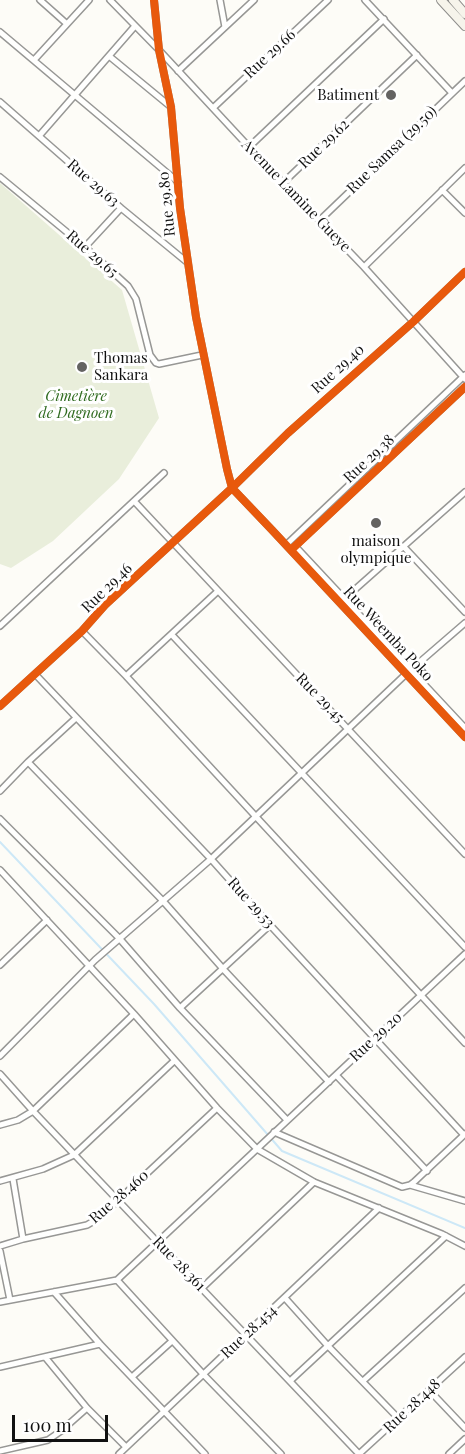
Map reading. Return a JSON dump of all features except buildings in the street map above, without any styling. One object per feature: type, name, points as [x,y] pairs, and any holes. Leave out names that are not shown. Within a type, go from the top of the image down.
[{"type":"main road","points":[[441,0],[465,26]]},
{"type":"main road","points":[[453,0],[465,14]]},
{"type":"street","points":[[40,0],[66,24]]},
{"type":"street","points":[[34,60],[89,0]]},
{"type":"street","name":"Avenue Lamine Gueye","points":[[110,0],[320,220],[464,377]]},
{"type":"street","points":[[154,0],[159,50]]},
{"type":"street","points":[[220,0],[225,27]]},
{"type":"street","points":[[178,71],[254,0]]},
{"type":"street","name":"Rue 29.66","points":[[213,108],[328,0]]},
{"type":"street","points":[[365,0],[452,93]]},
{"type":"street","points":[[249,147],[384,19]]},
{"type":"street","points":[[39,136],[135,26]]},
{"type":"street","points":[[0,32],[178,182]]},
{"type":"street","name":"Rue 29.80","points":[[159,50],[171,107],[188,263],[202,355],[232,488]]},
{"type":"street","name":"Rue 29.62","points":[[284,182],[417,55]]},
{"type":"street","points":[[109,56],[171,107]]},
{"type":"street","name":"Rue Samsa (29.50)","points":[[320,220],[465,81]]},
{"type":"street","name":"Rue 29.63","points":[[0,102],[121,208],[188,263]]},
{"type":"street","points":[[364,267],[465,168]]},
{"type":"street","name":"Rue 29.65","points":[[0,177],[85,247],[134,293],[150,355],[156,363],[202,355]]},
{"type":"street","points":[[442,190],[465,213]]},
{"type":"street","points":[[85,247],[121,208]]},
{"type":"street","name":"Rue 29.40","points":[[232,488],[288,433],[465,272]]},
{"type":"street","points":[[286,545],[464,377]]},
{"type":"street","name":"Rue 29.38","points":[[293,548],[465,387]]},
{"type":"street","points":[[0,626],[164,473]]},
{"type":"street","name":"Rue 29.46","points":[[0,706],[232,488]]},
{"type":"street","name":"Rue Weemba Poko","points":[[232,488],[286,545],[293,548],[458,725],[465,737]]},
{"type":"street","points":[[342,601],[464,495]]},
{"type":"street","name":"Rue 29.45","points":[[134,501],[465,854]]},
{"type":"street","points":[[404,547],[465,612]]},
{"type":"street","points":[[126,676],[218,591]]},
{"type":"street","points":[[0,1056],[95,960],[211,859],[408,672],[465,623]]},
{"type":"street","points":[[82,631],[465,1043]]},
{"type":"street","points":[[172,635],[465,947]]},
{"type":"street","name":"Rue 29.53","points":[[35,674],[211,859],[465,1135]]},
{"type":"street","points":[[0,791],[75,718]]},
{"type":"street","points":[[458,725],[465,718]]},
{"type":"street","name":"Rue Weemba Poko","points":[[458,725],[465,728]]},
{"type":"street","points":[[28,762],[163,901],[329,1082]]},
{"type":"street","points":[[0,819],[287,1120]]},
{"type":"street","points":[[1,875],[47,920],[257,1149],[314,1182],[465,1246]]},
{"type":"street","points":[[0,965],[47,920]]},
{"type":"street","points":[[180,1008],[270,925]]},
{"type":"street","name":"Rue 29.20","points":[[273,1133],[465,954]]},
{"type":"street","points":[[0,1125],[18,1120],[33,1111],[134,1014]]},
{"type":"street","points":[[0,1181],[43,1169],[74,1155],[174,1061]]},
{"type":"street","name":"Rue 28.361","points":[[0,1074],[74,1155],[359,1454]]},
{"type":"street","points":[[336,1075],[427,1171]]},
{"type":"street","name":"Rue 28.460","points":[[0,1246],[87,1225],[99,1218],[217,1108]]},
{"type":"street","points":[[0,1302],[117,1280],[273,1133],[402,1187],[410,1185],[427,1171],[465,1135]]},
{"type":"street","points":[[12,1179],[23,1239]]},
{"type":"street","points":[[202,1288],[314,1182]]},
{"type":"street","points":[[410,1185],[465,1201]]},
{"type":"street","name":"Rue 28.454","points":[[119,1454],[379,1208]]},
{"type":"street","points":[[291,1381],[446,1236]]},
{"type":"street","points":[[0,1251],[10,1300]]},
{"type":"street","points":[[117,1280],[204,1375],[281,1454]]},
{"type":"street","points":[[363,1381],[465,1288]]},
{"type":"street","points":[[54,1292],[100,1344],[205,1454]]},
{"type":"street","points":[[285,1298],[399,1419]]},
{"type":"street","points":[[132,1377],[172,1341]]},
{"type":"street","points":[[0,1367],[100,1344]]},
{"type":"street","points":[[45,1357],[87,1408],[126,1447]]},
{"type":"street","name":"Rue 28.448","points":[[359,1454],[465,1357]]},
{"type":"street","points":[[429,1390],[465,1428]]},
{"type":"street","points":[[0,1449],[48,1440],[62,1431],[87,1408]]},
{"type":"street","points":[[449,1454],[465,1439]]},
{"type":"green space","name":"Cimetière de Dagnoen","points":[[0,183],[122,290],[159,418],[119,479],[53,541],[11,568],[0,564]]},
{"type":"waterway","points":[[0,842],[154,1004],[282,1151],[465,1228]]},
{"type":"cycle path","points":[[154,0],[159,50],[171,107],[180,208],[196,317],[232,488],[465,737]]},
{"type":"cycle path","points":[[0,706],[82,631],[105,605],[288,433],[413,322],[465,272]]},
{"type":"cycle path","points":[[291,550],[465,387]]},
{"type":"place","name":"Batiment","points":[[391,95]]},
{"type":"place","name":"Thomas Sankara","points":[[82,367]]},
{"type":"place","name":"maison olympique","points":[[376,523]]}]
